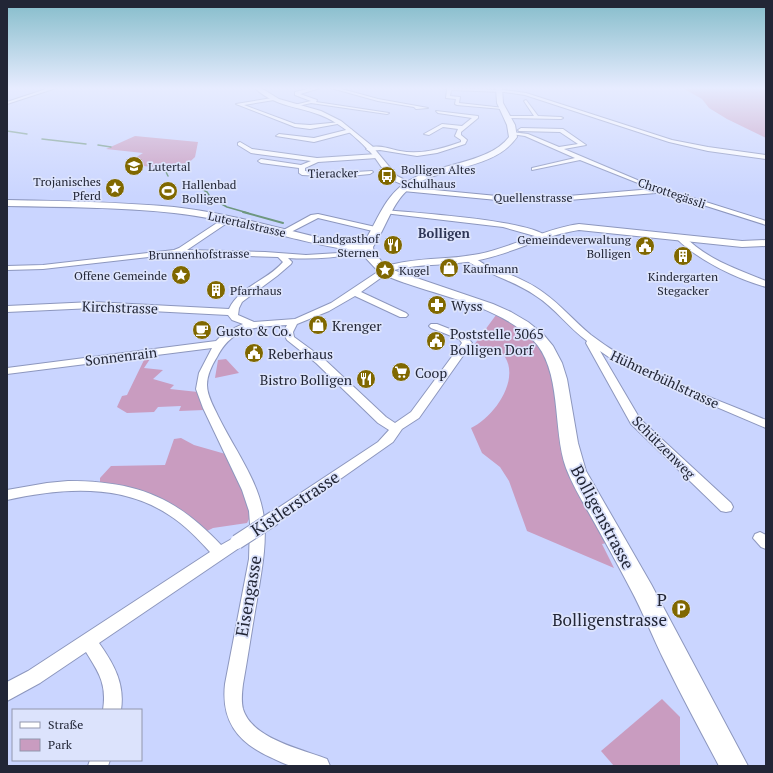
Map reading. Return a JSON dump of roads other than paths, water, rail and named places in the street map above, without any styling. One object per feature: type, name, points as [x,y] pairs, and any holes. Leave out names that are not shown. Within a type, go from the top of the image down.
[{"type":"main road","points":[[367,249],[391,204],[406,187],[427,176],[495,152],[509,143],[513,138],[513,131],[510,124]]},
{"type":"main road","name":"Bolligenstrasse","points":[[367,249],[371,257],[386,270],[411,282],[486,307],[507,316],[528,328],[545,345],[553,358],[559,379],[571,452],[579,476],[640,586],[734,766]]},
{"type":"street","points":[[290,124],[316,128],[336,124]]},
{"type":"street","points":[[342,124],[370,149],[394,177],[406,187]]},
{"type":"street","points":[[370,149],[384,148],[412,154],[450,148],[463,143],[464,140],[458,136],[459,131],[468,124]]},
{"type":"street","points":[[619,124],[678,143],[766,157]]},
{"type":"street","points":[[427,134],[442,125],[463,128]]},
{"type":"street","points":[[513,131],[561,130],[583,145],[559,148]]},
{"type":"street","points":[[279,136],[314,140],[350,131]]},
{"type":"street","name":"Chrottegässli","points":[[513,131],[526,134],[640,183],[766,223]]},
{"type":"street","name":"Tieracker","points":[[240,144],[251,151],[317,160],[377,156]]},
{"type":"street","points":[[534,169],[581,158]]},
{"type":"street","name":"Tieracker","points":[[261,161],[302,167],[317,160]]},
{"type":"street","name":"Tieracker","points":[[302,167],[302,173],[306,174],[338,175],[370,172]]},
{"type":"street","name":"Quellenstrasse","points":[[406,187],[497,198],[544,200],[663,190]]},
{"type":"street","name":"Lutertalstrasse","points":[[7,203],[141,206],[190,212],[229,219],[346,247],[367,249]]},
{"type":"street","points":[[386,212],[503,225],[522,229],[542,236]]},
{"type":"street","points":[[284,232],[318,216],[377,230]]},
{"type":"street","points":[[175,252],[182,250],[229,219]]},
{"type":"street","points":[[386,270],[419,261],[470,259],[485,256],[566,229],[585,227],[748,244],[766,243]]},
{"type":"street","points":[[680,237],[687,245],[722,266],[766,284]]},
{"type":"street","name":"Brunnenhofstrasse","points":[[7,268],[50,266],[175,252],[306,257],[367,249]]},
{"type":"street","points":[[279,273],[288,262],[282,258],[282,256]]},
{"type":"street","points":[[219,344],[232,334],[234,315],[240,298],[306,257]]},
{"type":"street","name":"Hühnerbühlstrasse","points":[[470,259],[479,265],[517,281],[540,294],[607,353],[669,383],[766,424]]},
{"type":"street","name":"Kirchstrasse","points":[[232,334],[253,325],[271,322],[293,322],[325,310],[355,293],[386,270]]},
{"type":"street","points":[[355,293],[403,316]]},
{"type":"street","name":"Kirchstrasse","points":[[7,309],[94,305],[234,315],[253,325]]},
{"type":"street","points":[[293,322],[288,332],[290,338],[320,361],[382,420],[395,428]]},
{"type":"street","name":"Kistlerstrasse","points":[[7,692],[34,677],[274,518],[389,439],[395,428],[415,415],[466,345],[467,341],[462,337],[434,326]]},
{"type":"street","name":"Schützenweg","points":[[588,337],[635,421],[726,507]]},
{"type":"street","name":"Sonnenrain","points":[[7,371],[219,344]]},
{"type":"street","name":"Eisengasse","points":[[219,344],[205,370],[201,384],[207,405],[241,472],[254,505],[257,540],[254,573],[234,684],[234,708],[239,720],[251,735],[273,748],[304,762],[320,766]]},
{"type":"street","points":[[7,495],[42,488],[91,486],[110,487],[132,492],[154,500],[178,514],[220,553]]},
{"type":"street","points":[[88,640],[113,682],[114,692],[112,709]]},
{"type":"waterway","points":[[7,131],[27,134]]},
{"type":"waterway","points":[[42,139],[86,144]]},
{"type":"waterway","points":[[98,145],[111,147]]},
{"type":"waterway","points":[[166,172],[168,176]]},
{"type":"waterway","points":[[189,182],[207,192],[212,200]]},
{"type":"waterway","points":[[218,202],[227,207],[248,213]]},
{"type":"waterway","points":[[243,212],[283,223]]},
{"type":"place","name":"Lutertal","points":[[134,166]]},
{"type":"place","name":"Bolligen Altes Schulhaus","points":[[387,176]]},
{"type":"place","name":"Trojanisches Pferd","points":[[115,188]]},
{"type":"place","name":"Hallenbad Bolligen","points":[[168,191]]},
{"type":"place","name":"Landgasthof Sternen","points":[[393,245]]},
{"type":"place","name":"Gemeindeverwaltung Bolligen","points":[[645,246]]},
{"type":"place","name":"Kindergarten Stegacker","points":[[683,256]]},
{"type":"place","name":"Kaufmann","points":[[449,268]]},
{"type":"place","name":"Kugel","points":[[385,270]]},
{"type":"place","name":"Offene Gemeinde","points":[[181,275]]},
{"type":"place","name":"Pfarrhaus","points":[[216,290]]},
{"type":"place","name":"Wyss","points":[[437,305]]},
{"type":"place","name":"Krenger","points":[[318,325]]},
{"type":"place","name":"Gusto & Co.","points":[[202,330]]},
{"type":"place","name":"Poststelle 3065 Bolligen Dorf","points":[[436,341]]},
{"type":"place","name":"Reberhaus","points":[[254,353]]},
{"type":"place","name":"Coop","points":[[401,372]]},
{"type":"place","name":"Bistro Bolligen","points":[[366,379]]},
{"type":"place","name":"P Bolligenstrasse","points":[[681,609]]},
{"type":"district","name":"Bolligen","points":[[444,233]]}]
